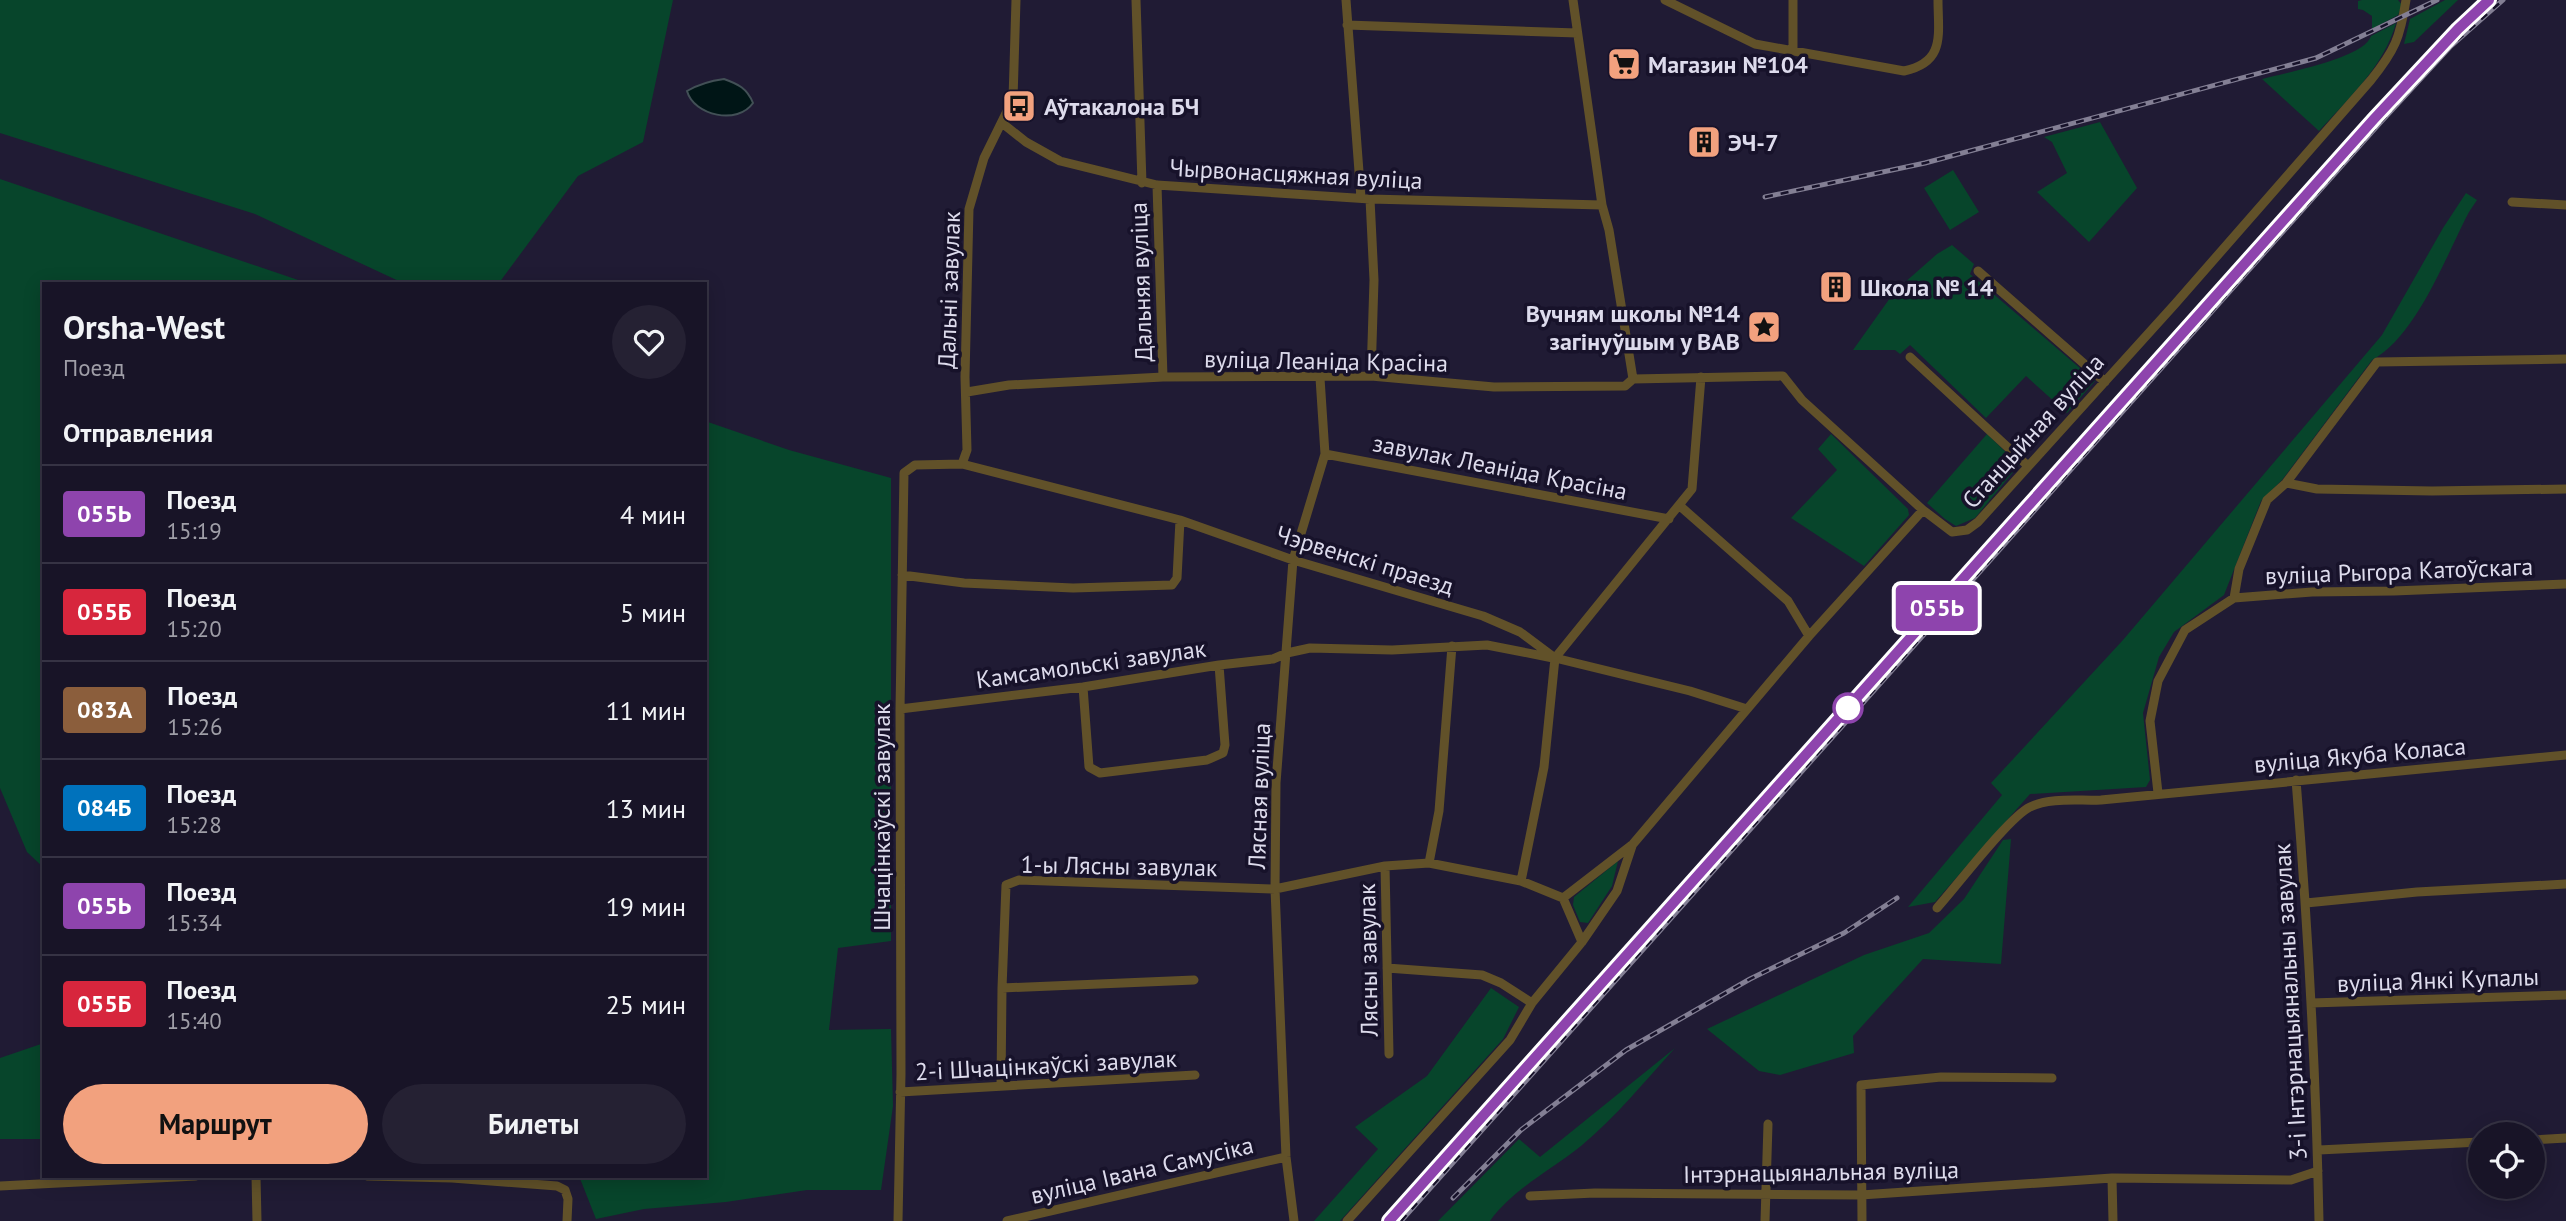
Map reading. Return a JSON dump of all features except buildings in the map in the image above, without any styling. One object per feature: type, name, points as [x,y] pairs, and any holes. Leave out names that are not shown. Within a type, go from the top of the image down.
[{"type":"street","name":"Дальні завулак","points":[[962,464],[967,450],[969,209],[984,158],[1013,99],[1016,0]]},
{"type":"street","name":"Дальняя вуліца","points":[[1136,0],[1142,183]]},
{"type":"street","points":[[1346,0],[1374,280],[1371,376]]},
{"type":"street","points":[[1573,0],[1602,205],[1609,230],[1633,379]]},
{"type":"street","points":[[1665,0],[1755,44],[1904,71],[1919,68],[1938,47],[1938,0]]},
{"type":"street","points":[[1793,0],[1793,50]]},
{"type":"street","name":"Станцыйная вуліца","points":[[1923,510],[1952,532],[1967,530],[1978,522],[2371,80],[2399,40],[2406,0]]},
{"type":"street","points":[[1347,25],[1577,33]]},
{"type":"street","name":"Чырвонасцяжная вуліца","points":[[1003,123],[1026,142],[1060,161],[1142,183],[1365,198],[1602,205]]},
{"type":"street","name":"Дальняя вуліца","points":[[1157,185],[1163,377]]},
{"type":"street","points":[[2512,202],[2566,205]]},
{"type":"street","points":[[1978,271],[2105,382]]},
{"type":"street","points":[[1910,357],[2028,466]]},
{"type":"street","points":[[2158,793],[2150,720],[2158,681],[2185,629],[2234,598],[2239,569],[2267,500],[2286,483],[2377,362],[2566,359]]},
{"type":"street","name":"вуліца Леаніда Красіна","points":[[967,392],[1009,385],[1163,377],[1371,376],[1494,387],[1625,386],[1633,379],[1783,376],[1802,400],[1923,510]]},
{"type":"street","points":[[1583,942],[1563,898],[1521,881],[1544,767],[1555,658],[1692,489],[1701,377]]},
{"type":"street","name":"Лясная вуліца","points":[[1294,1221],[1286,1157],[1275,889],[1276,783],[1293,559],[1325,454],[1320,378]]},
{"type":"street","name":"завулак Леаніда Красіна","points":[[1325,454],[1669,519]]},
{"type":"street","name":"Чэрвенскі праезд","points":[[962,464],[1180,520],[1293,559],[1483,617],[1520,632],[1555,658],[1690,691],[1747,709]]},
{"type":"street","name":"Шчацінкаўскі завулак","points":[[898,1221],[900,709],[904,473],[915,465],[962,464]]},
{"type":"street","points":[[2286,483],[2317,489],[2343,490],[2566,489]]},
{"type":"street","points":[[1680,506],[1788,601],[1809,636]]},
{"type":"street","points":[[1563,898],[1633,844],[1809,636],[1923,510]]},
{"type":"street","points":[[902,575],[964,583],[1062,587],[1172,585],[1177,578],[1180,520]]},
{"type":"street","name":"вуліца Рыгора Катоўскага","points":[[2234,598],[2312,592],[2566,584]]},
{"type":"street","name":"Камсамольскі завулак","points":[[900,709],[1083,687],[1273,659],[1310,648],[1392,650],[1487,645],[1555,658]]},
{"type":"street","points":[[1429,863],[1439,811],[1452,646]]},
{"type":"street","points":[[1083,687],[1089,767],[1100,773],[1208,760],[1223,753],[1226,745],[1219,665]]},
{"type":"street","name":"вуліца Якуба Коласа","points":[[1937,908],[2010,824],[2028,808],[2047,802],[2566,755]]},
{"type":"street","name":"3-і Інтэрнацыянальны завулак","points":[[2296,780],[2306,903],[2319,1150],[2319,1221]]},
{"type":"street","points":[[1347,1221],[1510,1040],[1532,1003],[1583,942],[1617,891],[1633,844]]},
{"type":"street","name":"1-ы Лясны завулак","points":[[1002,988],[1006,885],[1018,880],[1275,889],[1385,866],[1429,863],[1521,881]]},
{"type":"street","name":"Лясны завулак","points":[[1385,866],[1389,1054]]},
{"type":"street","points":[[2306,903],[2417,892],[2566,884]]},
{"type":"street","points":[[1387,968],[1482,975],[1501,983],[1532,1003]]},
{"type":"street","points":[[1001,1086],[1002,988],[1194,980]]},
{"type":"street","name":"вуліца Янкі Купалы","points":[[2311,1003],[2566,995]]},
{"type":"street","name":"2-і Шчацінкаўскі завулак","points":[[900,1092],[1195,1075]]},
{"type":"street","points":[[1862,1221],[1861,1085],[1941,1077],[2052,1078]]},
{"type":"street","points":[[1765,1221],[1768,1124]]},
{"type":"street","points":[[2545,1139],[2566,1138]]},
{"type":"street","points":[[2319,1150],[2468,1143]]},
{"type":"street","name":"вуліца Івана Самусіка","points":[[1007,1221],[1286,1157]]},
{"type":"street","name":"Інтэрнацыянальная вуліца","points":[[1530,1196],[1861,1195],[2112,1178],[2291,1180],[2318,1171]]},
{"type":"street","points":[[0,1186],[157,1178]]},
{"type":"street","points":[[256,1178],[257,1221]]},
{"type":"street","points":[[452,1178],[557,1186],[565,1190],[568,1199],[567,1221]]},
{"type":"street","points":[[2112,1178],[2113,1221]]},
{"type":"green space","points":[[0,0],[673,0],[643,142],[578,176],[500,282],[401,282],[255,214],[0,133]]},
{"type":"green space","points":[[2398,0],[2402,5],[2398,15],[2372,29],[2372,16],[2358,9],[2358,1]]},
{"type":"green space","points":[[2445,0],[2458,0],[2414,42],[2404,44],[2410,19]]},
{"type":"green space","points":[[2396,23],[2374,68],[2319,131],[2262,79],[2340,58],[2365,44],[2371,36]]},
{"type":"green space","points":[[2100,122],[2137,188],[2089,242],[2037,192],[2067,173],[2052,142],[2044,137]]},
{"type":"green space","points":[[1953,170],[1979,212],[1950,230],[1924,188]]},
{"type":"green space","points":[[0,179],[304,282],[42,282],[42,866],[27,852],[0,788]]},
{"type":"green space","points":[[2466,193],[2477,200],[2416,315],[2388,349],[2372,360],[2282,480],[2261,501],[2224,595],[2174,632],[2159,657],[2143,713],[2150,780],[2146,787],[2030,794],[1935,902],[1908,907],[2002,795],[1991,783],[2123,640],[2382,335]]},
{"type":"green space","points":[[1952,245],[1974,264],[1970,274],[2095,381],[2067,413],[2026,376],[1986,418],[1910,345],[1900,354],[1895,350],[1853,350],[1895,291],[1937,254]]},
{"type":"green space","points":[[707,422],[789,450],[891,478],[891,941],[838,948],[829,1030],[891,1029],[893,1106],[881,1190],[807,1190],[726,1202],[644,1209],[596,1219],[580,1178],[707,1178]]},
{"type":"green space","points":[[1831,434],[1908,509],[1909,515],[1864,566],[1791,518],[1837,470],[1818,449]]},
{"type":"green space","points":[[1987,434],[2019,465],[1975,518],[1956,526],[1927,503]]},
{"type":"green space","points":[[2011,839],[2001,964],[1923,959],[1853,1036],[1854,1053],[1780,1075],[1759,1071],[1707,1029],[1864,955],[1929,933],[1964,899],[2003,840]]},
{"type":"green space","points":[[1618,861],[1612,886],[1588,923],[1580,922],[1573,905],[1574,897]]},
{"type":"green space","points":[[1491,988],[1519,1007],[1503,1039],[1340,1221],[1314,1221],[1378,1149],[1355,1127],[1427,1076]]},
{"type":"green space","points":[[42,1044],[42,1139],[0,1139],[0,1058]]},
{"type":"green space","points":[[1675,1048],[1594,1135],[1510,1199],[1490,1221],[1438,1221],[1519,1139],[1540,1157]]},
{"type":"shaded area","points":[[724,79],[738,85],[748,94],[753,103],[746,110],[737,114],[717,115],[698,107],[691,100],[687,91],[704,83]]},
{"type":"railway","points":[[1765,197],[1925,163],[2316,58],[2437,0]]},
{"type":"railway","points":[[1401,1221],[2379,124],[2450,47],[2503,0]]},
{"type":"railway","points":[[1453,1198],[1521,1130],[1626,1050],[1750,979],[1844,933],[1897,898]]},
{"type":"train","name":"055Ь","points":[[1389,1221],[2426,61],[2489,0]]},
{"type":"place","name":"Магазин №104","points":[[1624,64]]},
{"type":"place","name":"Аўтакалона БЧ","points":[[1019,106]]},
{"type":"place","name":"ЭЧ-7","points":[[1704,142]]},
{"type":"place","name":"Школа № 14","points":[[1836,287]]},
{"type":"place","name":"Вучням школы №14 загінуўшым у ВАВ","points":[[1764,327]]}]
